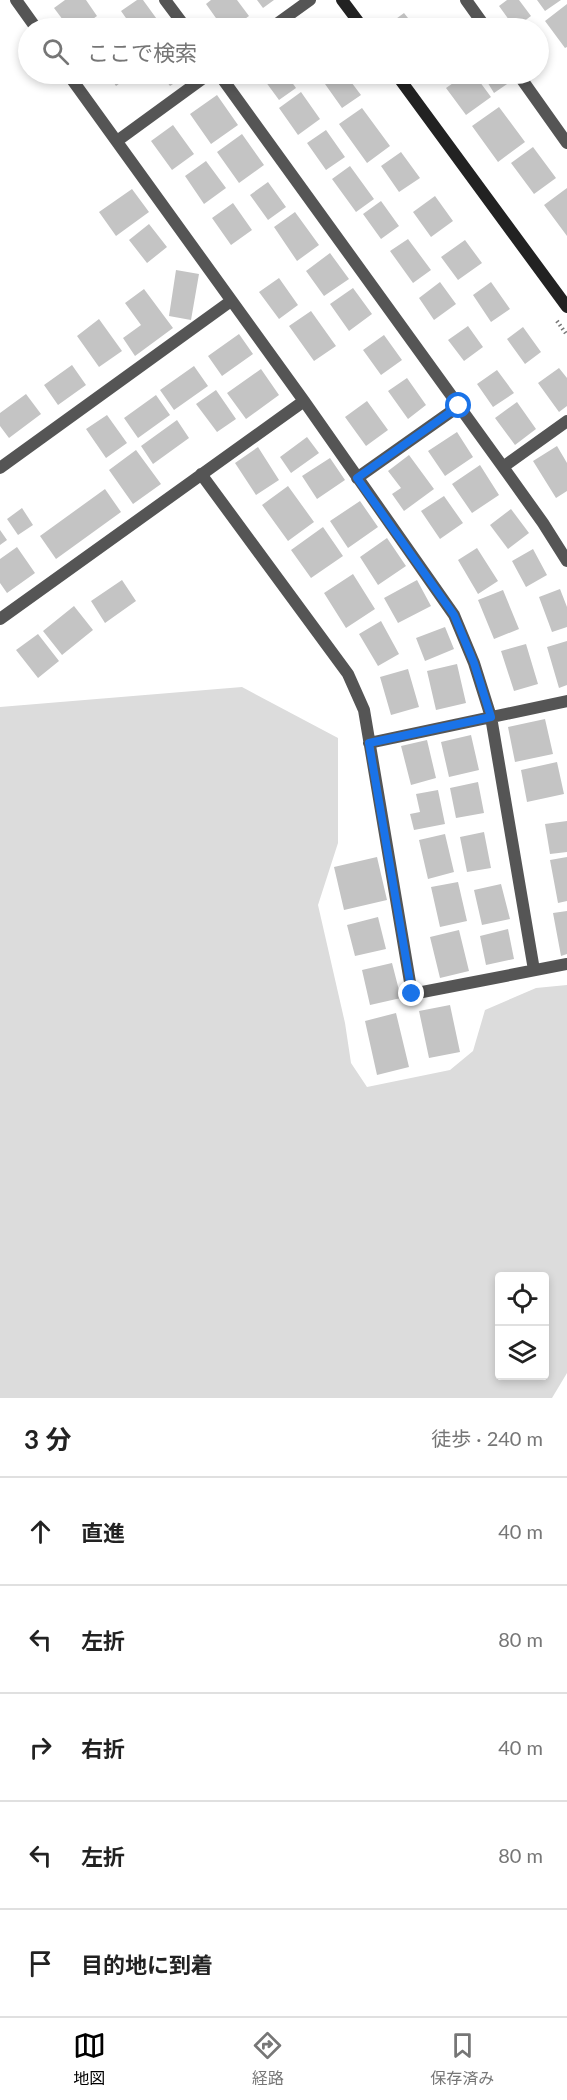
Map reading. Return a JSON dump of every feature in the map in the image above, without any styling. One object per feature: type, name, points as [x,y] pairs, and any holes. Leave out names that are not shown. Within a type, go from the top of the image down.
[{"type":"street","points":[[16,0],[29,18]]},
{"type":"street","points":[[165,0],[178,18]]},
{"type":"street","points":[[285,18],[310,0]]},
{"type":"street","points":[[342,0],[356,18]]},
{"type":"street","points":[[466,0],[479,18]]},
{"type":"street","points":[[75,84],[304,401],[454,615],[474,663],[491,717],[534,970]]},
{"type":"street","points":[[117,141],[195,84]]},
{"type":"street","points":[[226,84],[503,467],[567,561]]},
{"type":"street","points":[[403,84],[567,307]]},
{"type":"street","points":[[525,84],[567,143]]},
{"type":"street","points":[[0,468],[231,301]]},
{"type":"street","points":[[0,619],[304,401]]},
{"type":"street","points":[[357,478],[459,406]]},
{"type":"street","points":[[503,467],[567,420]]},
{"type":"street","points":[[201,474],[348,674],[364,710],[412,994],[567,964]]},
{"type":"street","points":[[369,743],[567,701]]},
{"type":"shaded area","points":[[242,687],[338,738],[338,843],[318,905],[345,1023],[351,1063],[367,1087],[450,1070],[473,1051],[485,1010],[536,988],[567,985],[567,1373],[552,1398],[0,1398],[0,707]]},
{"type":"building","points":[[65,0],[86,0],[97,16],[94,18],[62,18],[54,8]]},
{"type":"building","points":[[137,0],[143,0],[156,18],[126,18],[121,11]]},
{"type":"building","points":[[211,0],[237,0],[249,16],[246,18],[216,18],[206,4]]},
{"type":"building","points":[[257,0],[274,0],[263,8]]},
{"type":"building","points":[[507,0],[519,0],[531,16],[508,18],[499,6]]},
{"type":"building","points":[[537,0],[561,0],[545,11]]},
{"type":"building","points":[[567,4],[567,47],[565,48],[549,26],[549,18]]},
{"type":"building","points":[[404,13],[408,18],[397,18]]},
{"type":"building","points":[[267,84],[293,84],[296,88],[279,100]]},
{"type":"building","points":[[325,84],[353,84],[361,95],[342,108]]},
{"type":"building","points":[[452,84],[481,84],[491,97],[466,115],[446,88]]},
{"type":"building","points":[[488,84],[507,84],[494,93]]},
{"type":"building","points":[[301,92],[320,119],[298,135],[279,108]]},
{"type":"building","points":[[217,95],[238,125],[211,144],[190,114]]},
{"type":"building","points":[[499,107],[525,142],[498,162],[472,126]]},
{"type":"building","points":[[362,108],[390,146],[367,163],[339,124]]},
{"type":"building","points":[[173,125],[194,154],[172,170],[151,141]]},
{"type":"building","points":[[326,130],[345,157],[326,170],[307,143]]},
{"type":"building","points":[[242,134],[264,165],[239,183],[217,152]]},
{"type":"building","points":[[533,147],[556,178],[534,194],[511,163]]},
{"type":"building","points":[[401,152],[420,178],[399,192],[381,166]]},
{"type":"building","points":[[206,161],[226,188],[204,204],[185,176]]},
{"type":"building","points":[[350,166],[374,199],[356,212],[332,179]]},
{"type":"building","points":[[268,182],[286,207],[268,220],[250,195]]},
{"type":"building","points":[[567,188],[567,236],[544,205]]},
{"type":"building","points":[[132,189],[149,212],[116,236],[99,212]]},
{"type":"building","points":[[435,196],[453,221],[431,237],[413,212]]},
{"type":"building","points":[[381,201],[399,226],[381,239],[363,214]]},
{"type":"building","points":[[233,203],[252,230],[231,245],[212,218]]},
{"type":"building","points":[[295,212],[319,245],[297,261],[274,227]]},
{"type":"building","points":[[149,224],[167,247],[147,263],[129,240]]},
{"type":"building","points":[[408,239],[431,270],[413,283],[390,251]]},
{"type":"building","points":[[465,240],[482,263],[458,280],[441,257]]},
{"type":"building","points":[[330,253],[349,279],[324,296],[306,271]]},
{"type":"building","points":[[176,270],[199,274],[191,320],[169,316]]},
{"type":"building","points":[[279,278],[298,305],[279,319],[259,292]]},
{"type":"building","points":[[440,282],[456,304],[434,320],[419,298]]},
{"type":"building","points":[[491,282],[510,309],[491,322],[473,295]]},
{"type":"building","points":[[353,288],[372,314],[349,331],[330,304]]},
{"type":"building","points":[[144,289],[173,328],[135,356],[123,338],[141,325],[125,303]]},
{"type":"building","points":[[311,311],[336,346],[314,361],[289,326]]},
{"type":"building","points":[[99,319],[122,351],[99,367],[77,336]]},
{"type":"building","points":[[468,326],[483,347],[464,361],[448,340]]},
{"type":"building","points":[[523,327],[541,352],[525,364],[507,339]]},
{"type":"building","points":[[239,334],[253,354],[222,376],[208,356]]},
{"type":"building","points":[[384,335],[402,360],[381,375],[363,350]]},
{"type":"building","points":[[72,365],[86,385],[58,405],[44,385]]},
{"type":"building","points":[[194,366],[208,386],[174,410],[160,390]]},
{"type":"building","points":[[559,368],[567,378],[567,406],[559,412],[538,383]]},
{"type":"building","points":[[261,369],[279,395],[246,419],[227,393]]},
{"type":"building","points":[[497,370],[514,393],[493,407],[477,384]]},
{"type":"building","points":[[407,378],[426,405],[408,419],[388,391]]},
{"type":"building","points":[[216,390],[236,419],[217,432],[196,404]]},
{"type":"building","points":[[26,394],[41,414],[9,438],[0,426],[0,413]]},
{"type":"building","points":[[156,395],[170,415],[138,438],[124,418]]},
{"type":"building","points":[[367,401],[388,430],[366,446],[345,417]]},
{"type":"building","points":[[517,402],[536,429],[515,445],[495,418]]},
{"type":"building","points":[[107,415],[127,443],[106,458],[86,429]]},
{"type":"building","points":[[177,420],[189,438],[153,464],[141,446]]},
{"type":"building","points":[[457,432],[473,457],[445,476],[428,451]]},
{"type":"building","points":[[307,437],[319,453],[291,473],[280,457]]},
{"type":"building","points":[[557,446],[567,463],[567,491],[556,498],[533,461]]},
{"type":"building","points":[[258,447],[279,480],[256,495],[235,463]]},
{"type":"building","points":[[136,450],[161,484],[133,504],[109,470]]},
{"type":"building","points":[[409,455],[434,489],[404,511],[392,494],[401,488],[388,471]]},
{"type":"building","points":[[330,458],[345,480],[317,499],[302,476]]},
{"type":"building","points":[[480,465],[499,495],[472,513],[452,484]]},
{"type":"building","points":[[288,486],[314,522],[288,541],[262,505]]},
{"type":"building","points":[[105,489],[121,512],[56,559],[40,536]]},
{"type":"building","points":[[444,496],[463,523],[440,539],[421,511]]},
{"type":"building","points":[[360,501],[378,527],[348,548],[330,521]]},
{"type":"building","points":[[22,508],[33,525],[18,535],[7,519]]},
{"type":"building","points":[[511,509],[529,533],[508,549],[490,525]]},
{"type":"building","points":[[323,527],[343,556],[311,578],[291,550]]},
{"type":"building","points":[[0,530],[7,540],[0,545]]},
{"type":"building","points":[[387,538],[406,566],[378,585],[360,557]]},
{"type":"building","points":[[17,547],[35,573],[7,593],[0,583],[0,559]]},
{"type":"building","points":[[477,548],[498,581],[478,594],[458,560]]},
{"type":"building","points":[[533,549],[547,575],[526,587],[512,561]]},
{"type":"building","points":[[353,574],[375,609],[346,628],[324,593]]},
{"type":"building","points":[[122,580],[136,601],[105,623],[91,601]]},
{"type":"building","points":[[417,580],[431,606],[398,623],[384,598]]},
{"type":"building","points":[[560,589],[567,607],[567,627],[552,632],[539,597]]},
{"type":"building","points":[[503,590],[519,629],[494,639],[478,600]]},
{"type":"building","points":[[74,606],[93,630],[62,655],[43,631]]},
{"type":"building","points":[[381,621],[399,654],[378,666],[359,634]]},
{"type":"building","points":[[445,627],[454,649],[425,661],[416,638]]},
{"type":"building","points":[[38,634],[59,661],[38,678],[16,650]]},
{"type":"building","points":[[567,641],[567,685],[559,688],[547,647]]},
{"type":"building","points":[[526,644],[538,684],[514,691],[501,651]]},
{"type":"building","points":[[457,664],[466,703],[436,710],[427,671]]},
{"type":"building","points":[[408,669],[419,707],[391,715],[380,677]]},
{"type":"building","points":[[545,719],[553,754],[515,762],[508,727]]},
{"type":"building","points":[[471,735],[479,770],[449,777],[441,742]]},
{"type":"building","points":[[427,740],[436,778],[411,785],[401,746]]},
{"type":"building","points":[[557,762],[564,794],[527,802],[521,770]]},
{"type":"building","points":[[478,782],[484,813],[456,818],[450,788]]},
{"type":"building","points":[[438,790],[445,824],[414,830],[410,814],[420,812],[416,794]]},
{"type":"building","points":[[567,821],[567,852],[550,854],[545,824]]},
{"type":"building","points":[[484,832],[491,868],[467,872],[460,837]]},
{"type":"building","points":[[445,834],[454,872],[428,879],[419,840]]},
{"type":"building","points":[[377,857],[387,900],[344,910],[334,867]]},
{"type":"building","points":[[567,857],[567,901],[558,903],[550,860]]},
{"type":"building","points":[[458,882],[467,921],[440,927],[431,887]]},
{"type":"building","points":[[501,884],[510,919],[482,925],[474,890]]},
{"type":"building","points":[[567,911],[567,954],[561,956],[553,913]]},
{"type":"building","points":[[378,917],[386,949],[355,956],[347,925]]},
{"type":"building","points":[[508,929],[514,959],[486,965],[480,936]]},
{"type":"building","points":[[459,930],[469,971],[440,978],[430,937]]},
{"type":"building","points":[[392,963],[401,998],[370,1005],[362,970]]},
{"type":"building","points":[[450,1005],[460,1052],[429,1058],[419,1011]]},
{"type":"building","points":[[396,1013],[409,1067],[377,1075],[365,1021]]},
{"type":"route","points":[[412,994],[369,743],[491,717],[474,663],[454,615],[357,478],[459,406]]}]
